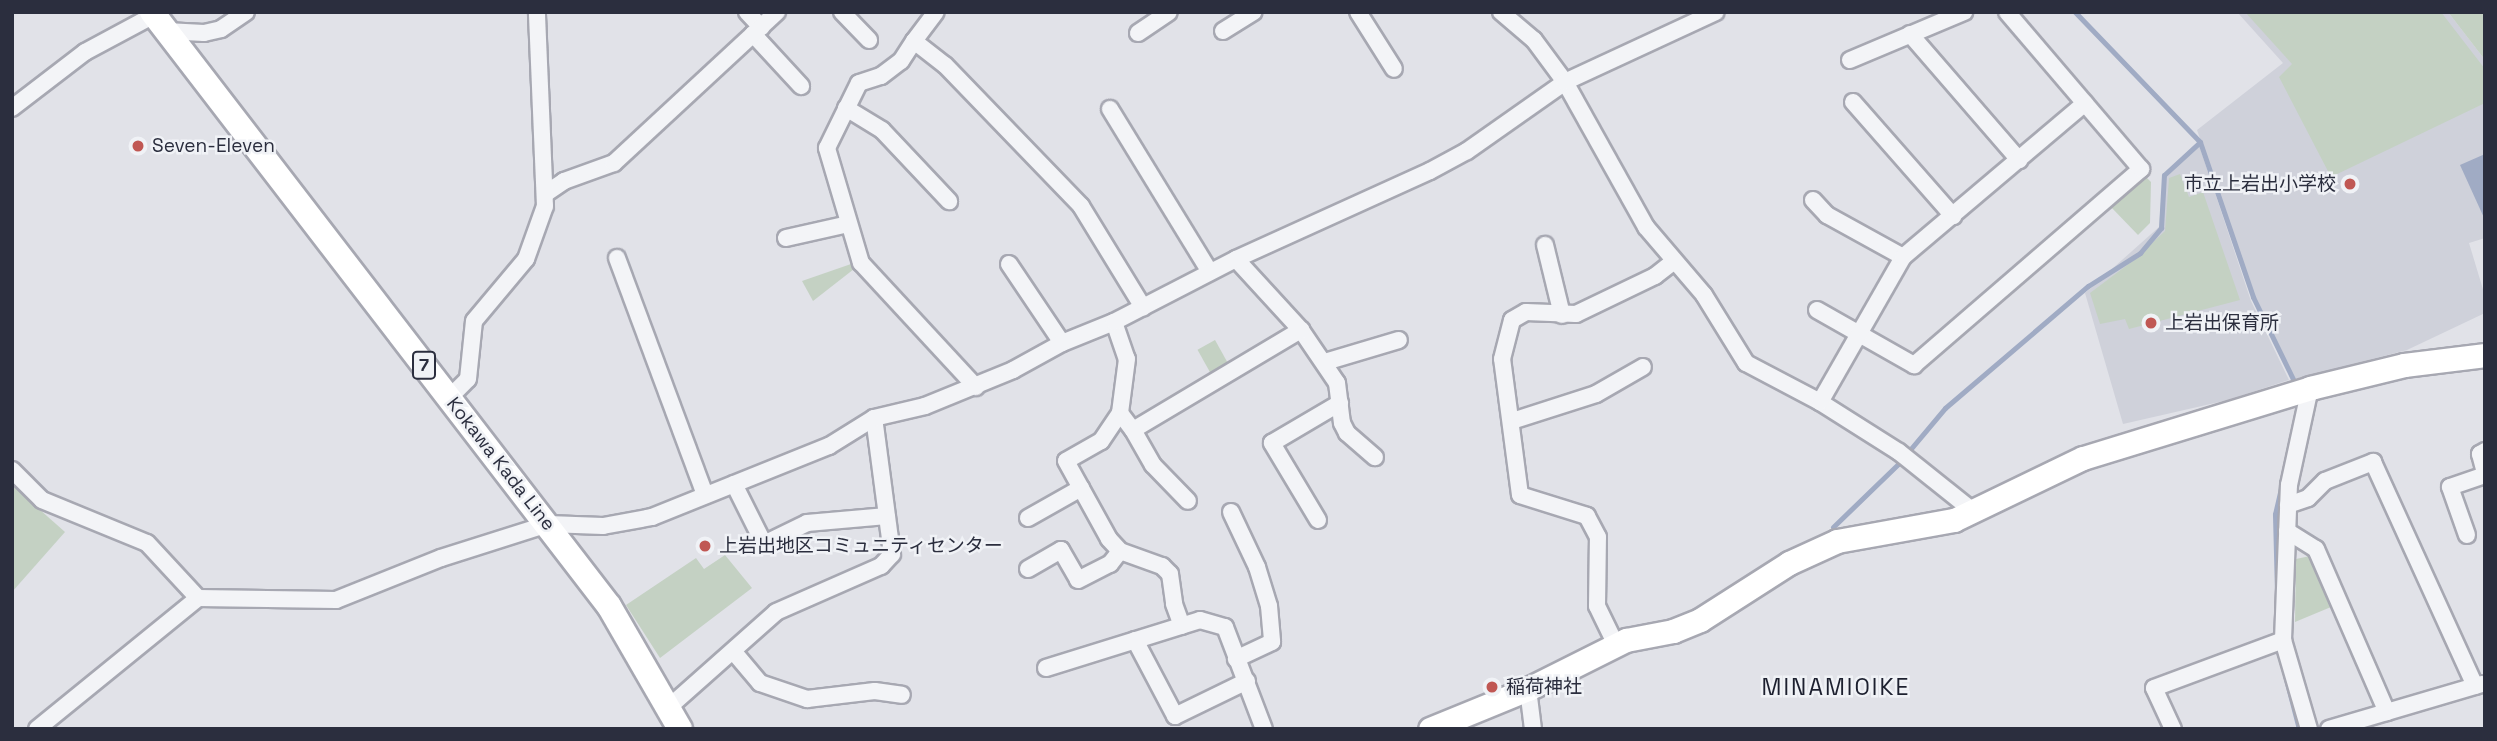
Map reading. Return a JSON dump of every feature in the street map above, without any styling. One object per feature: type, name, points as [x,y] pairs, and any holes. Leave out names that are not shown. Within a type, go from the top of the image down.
[{"type":"main road","name":"Kokawa Kada Line","points":[[157,20],[609,606],[674,718]]},
{"type":"main road","points":[[1430,729],[1528,689],[1626,640],[1674,631],[1700,621],[1789,563],[1837,541],[1954,520],[2083,458],[2311,388],[2393,368],[2485,355]]},
{"type":"street","points":[[12,108],[85,52],[157,20],[204,33],[221,29],[246,12]]},
{"type":"street","points":[[450,397],[468,379],[474,321],[526,259],[545,206],[537,12]]},
{"type":"street","points":[[747,12],[757,31],[801,86]]},
{"type":"street","points":[[545,194],[564,181],[614,163],[777,12]]},
{"type":"street","points":[[842,12],[869,40]]},
{"type":"street","points":[[936,12],[901,61],[881,76],[859,83],[827,148],[861,263],[976,387]]},
{"type":"street","points":[[1223,31],[1254,12]]},
{"type":"street","points":[[1358,12],[1394,69]]},
{"type":"street","points":[[1501,12],[1534,40],[1565,82],[1646,227],[1704,295],[1746,363],[1820,402],[1899,452],[1973,511]]},
{"type":"street","points":[[37,729],[198,597],[336,600],[441,558],[548,524],[603,526],[652,517],[829,446],[874,418],[925,406],[976,387],[1062,342],[1114,322],[1236,259],[1430,171],[1466,151],[1565,82],[1716,12]]},
{"type":"street","points":[[1850,60],[1964,12]]},
{"type":"street","points":[[1817,310],[1914,365],[2141,169],[2007,12]]},
{"type":"street","points":[[1138,33],[1168,13]]},
{"type":"street","points":[[1910,34],[2019,160]]},
{"type":"street","points":[[914,41],[945,65],[1081,206],[1143,307]]},
{"type":"street","points":[[1853,102],[1953,216]]},
{"type":"street","points":[[1820,402],[1857,333],[1903,257],[2085,103]]},
{"type":"street","points":[[846,108],[882,130],[949,201]]},
{"type":"street","points":[[1110,109],[1210,272]]},
{"type":"street","points":[[1813,200],[1827,215],[1903,257]]},
{"type":"street","points":[[786,238],[848,224]]},
{"type":"street","points":[[1545,245],[1562,314]]},
{"type":"street","points":[[617,258],[705,495]]},
{"type":"street","points":[[1236,259],[1301,330],[1325,362],[1338,383],[1342,423],[1347,433],[1375,457]]},
{"type":"street","points":[[1616,645],[1597,606],[1598,537],[1587,516],[1520,495],[1502,359],[1512,320],[1526,312],[1576,314],[1655,276],[1674,262]]},
{"type":"street","points":[[1009,264],[1062,342]]},
{"type":"street","points":[[1114,322],[1127,359],[1121,413],[1101,440],[1066,460],[1109,539],[1120,551],[1162,566],[1170,574],[1174,604],[1182,626]]},
{"type":"street","points":[[1133,430],[1301,330]]},
{"type":"street","points":[[1325,362],[1399,340]]},
{"type":"street","points":[[1512,421],[1596,394],[1643,367]]},
{"type":"street","points":[[2309,729],[2276,642],[2288,505],[2311,388]]},
{"type":"street","points":[[1318,520],[1272,443],[1340,403]]},
{"type":"street","points":[[1121,413],[1153,465],[1188,501]]},
{"type":"street","points":[[674,718],[733,651],[776,612],[881,566],[892,554],[874,418]]},
{"type":"street","points":[[2468,535],[2450,487],[2485,474],[2480,454],[2485,451]]},
{"type":"street","points":[[2288,505],[2308,498],[2325,481],[2372,462],[2480,684],[2329,729]]},
{"type":"street","points":[[12,470],[42,500],[147,543],[198,597]]},
{"type":"street","points":[[734,484],[764,544],[807,523],[887,516]]},
{"type":"street","points":[[1028,518],[1081,488]]},
{"type":"street","points":[[1231,512],[1257,567],[1269,606],[1272,642],[1236,659]]},
{"type":"street","points":[[2287,531],[2316,549],[2387,712]]},
{"type":"street","points":[[1028,569],[1061,550],[1078,580],[1110,564],[1120,551]]},
{"type":"street","points":[[1046,668],[1200,620],[1225,627],[1264,729]]},
{"type":"street","points":[[1135,640],[1175,716],[1247,681]]},
{"type":"street","points":[[2173,729],[2154,688],[2276,642]]},
{"type":"street","points":[[733,651],[760,682],[807,699],[875,691],[902,695]]},
{"type":"street","points":[[1528,689],[1533,729]]},
{"type":"shaded area","name":"市立上岩出小学校","points":[[2237,12],[2448,12],[2485,60],[2485,238],[2469,243],[2485,296],[2485,313],[2407,350],[2295,379],[2256,300],[2197,130],[2283,63]]},
{"type":"shaded area","points":[[2199,145],[2251,301],[2289,380],[2228,400],[2123,424],[2085,293],[2159,227],[2163,176]]},
{"type":"green space","points":[[2245,12],[2441,12],[2485,69],[2485,103],[2331,177],[2279,77],[2292,64]]},
{"type":"green space","points":[[2448,12],[2485,12],[2485,60]]},
{"type":"green space","points":[[2180,174],[2189,197],[2203,192],[2240,300],[2129,329],[2125,319],[2100,324],[2090,293],[2134,260],[2165,231],[2169,178]]},
{"type":"green space","points":[[2144,175],[2151,182],[2150,223],[2138,235],[2110,206]]},
{"type":"green space","points":[[851,264],[854,269],[813,301],[802,281]]},
{"type":"green space","points":[[1215,340],[1229,365],[1212,375],[1198,350]]},
{"type":"green space","points":[[12,485],[65,532],[12,592]]},
{"type":"green space","points":[[725,555],[752,588],[660,658],[626,605],[696,558],[704,569]]},
{"type":"green space","points":[[2310,556],[2331,607],[2295,622],[2296,559]]},
{"type":"water","points":[[2485,154],[2485,220],[2460,165]]},
{"type":"waterway","points":[[2075,12],[2200,142],[2253,297],[2293,379]]},
{"type":"waterway","points":[[1833,527],[1898,464],[1945,408],[2088,286],[2140,253],[2161,228],[2164,175],[2200,142]]},
{"type":"waterway","points":[[2277,592],[2275,514],[2282,484]]},
{"type":"waterway","points":[[2285,675],[2299,729]]},
{"type":"place","name":"Seven-Eleven","points":[[138,146]]},
{"type":"place","name":"市立上岩出小学校","points":[[2350,184]]},
{"type":"place","name":"上岩出保育所","points":[[2151,323]]},
{"type":"place","name":"上岩出地区コミュニティセンター","points":[[705,546]]},
{"type":"place","name":"稲荷神社","points":[[1492,687]]},
{"type":"district","name":"MINAMIOIKE","points":[[1836,687]]}]
